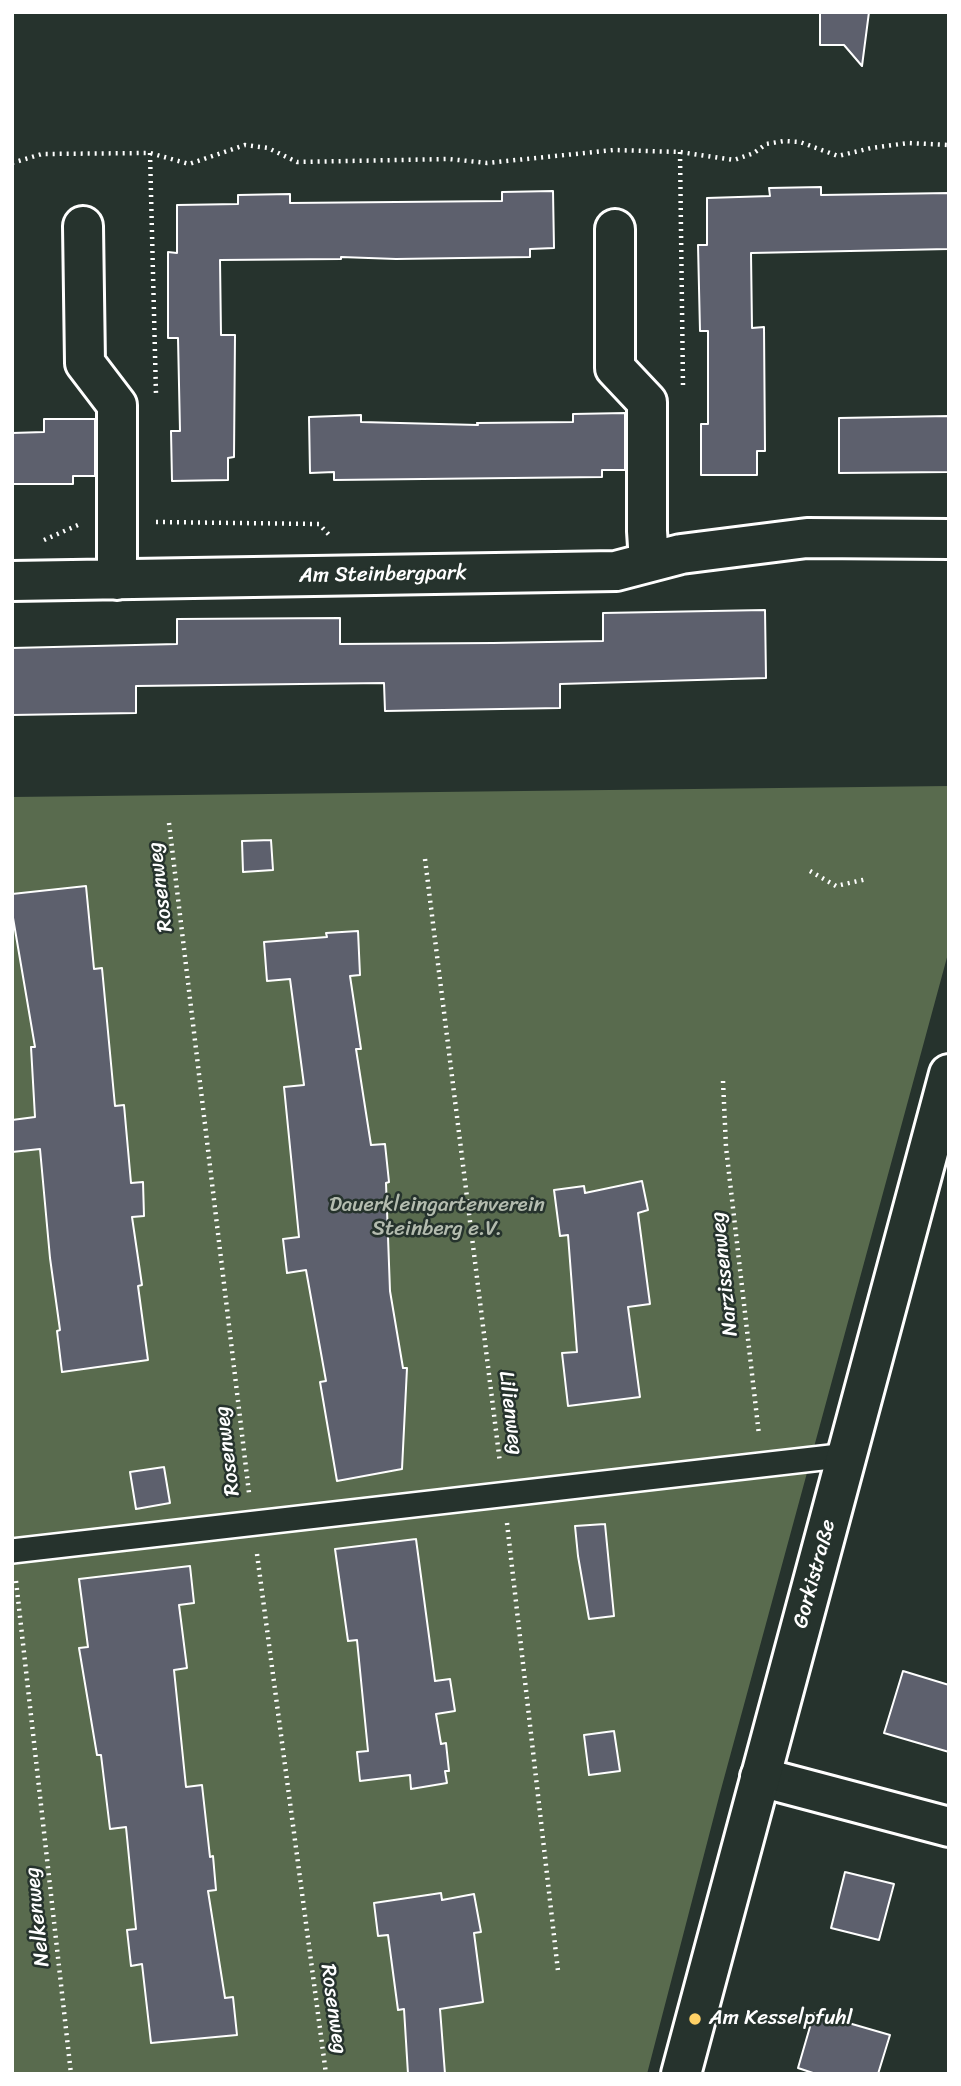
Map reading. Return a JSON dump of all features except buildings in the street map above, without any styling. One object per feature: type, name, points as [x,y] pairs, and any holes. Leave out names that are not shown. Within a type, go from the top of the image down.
[{"type":"street","points":[[83,226],[85,363],[117,405],[117,580]]},
{"type":"street","points":[[615,229],[615,368],[647,402],[649,562]]},
{"type":"street","name":"Am Steinbergpark","points":[[12,582],[615,571],[681,554],[807,538],[949,539]]},
{"type":"street","name":"Gorkistraße","points":[[681,2074],[949,1073]]},
{"type":"street","points":[[760,1777],[949,1827]]},
{"type":"lane","points":[[12,1550],[848,1455]]},
{"type":"path","points":[[12,163],[43,154],[150,153],[189,164],[245,145],[268,148],[297,162],[449,159],[487,163],[614,150],[680,152],[734,160],[754,153],[766,144],[784,141],[800,142],[838,156],[908,143],[949,145]]},
{"type":"path","points":[[680,152],[683,386]]},
{"type":"path","points":[[150,153],[156,396]]},
{"type":"path","name":"Rosenweg","points":[[169,823],[253,1524],[326,2074]]},
{"type":"path","name":"Lilienweg","points":[[425,859],[504,1493],[558,1971]]},
{"type":"path","points":[[810,872],[836,886],[867,879]]},
{"type":"path","name":"Narzissenweg","points":[[723,1081],[726,1147],[762,1464]]},
{"type":"path","name":"Nelkenweg","points":[[12,1550],[71,2074]]},
{"type":"green space","name":"Dauerkleingartenverein Steinberg e.V.","points":[[949,786],[949,950],[720,1793],[647,2074],[12,2074],[12,797]]},
{"type":"place","name":"Am Kesselpfuhl","points":[[695,2019]]}]
